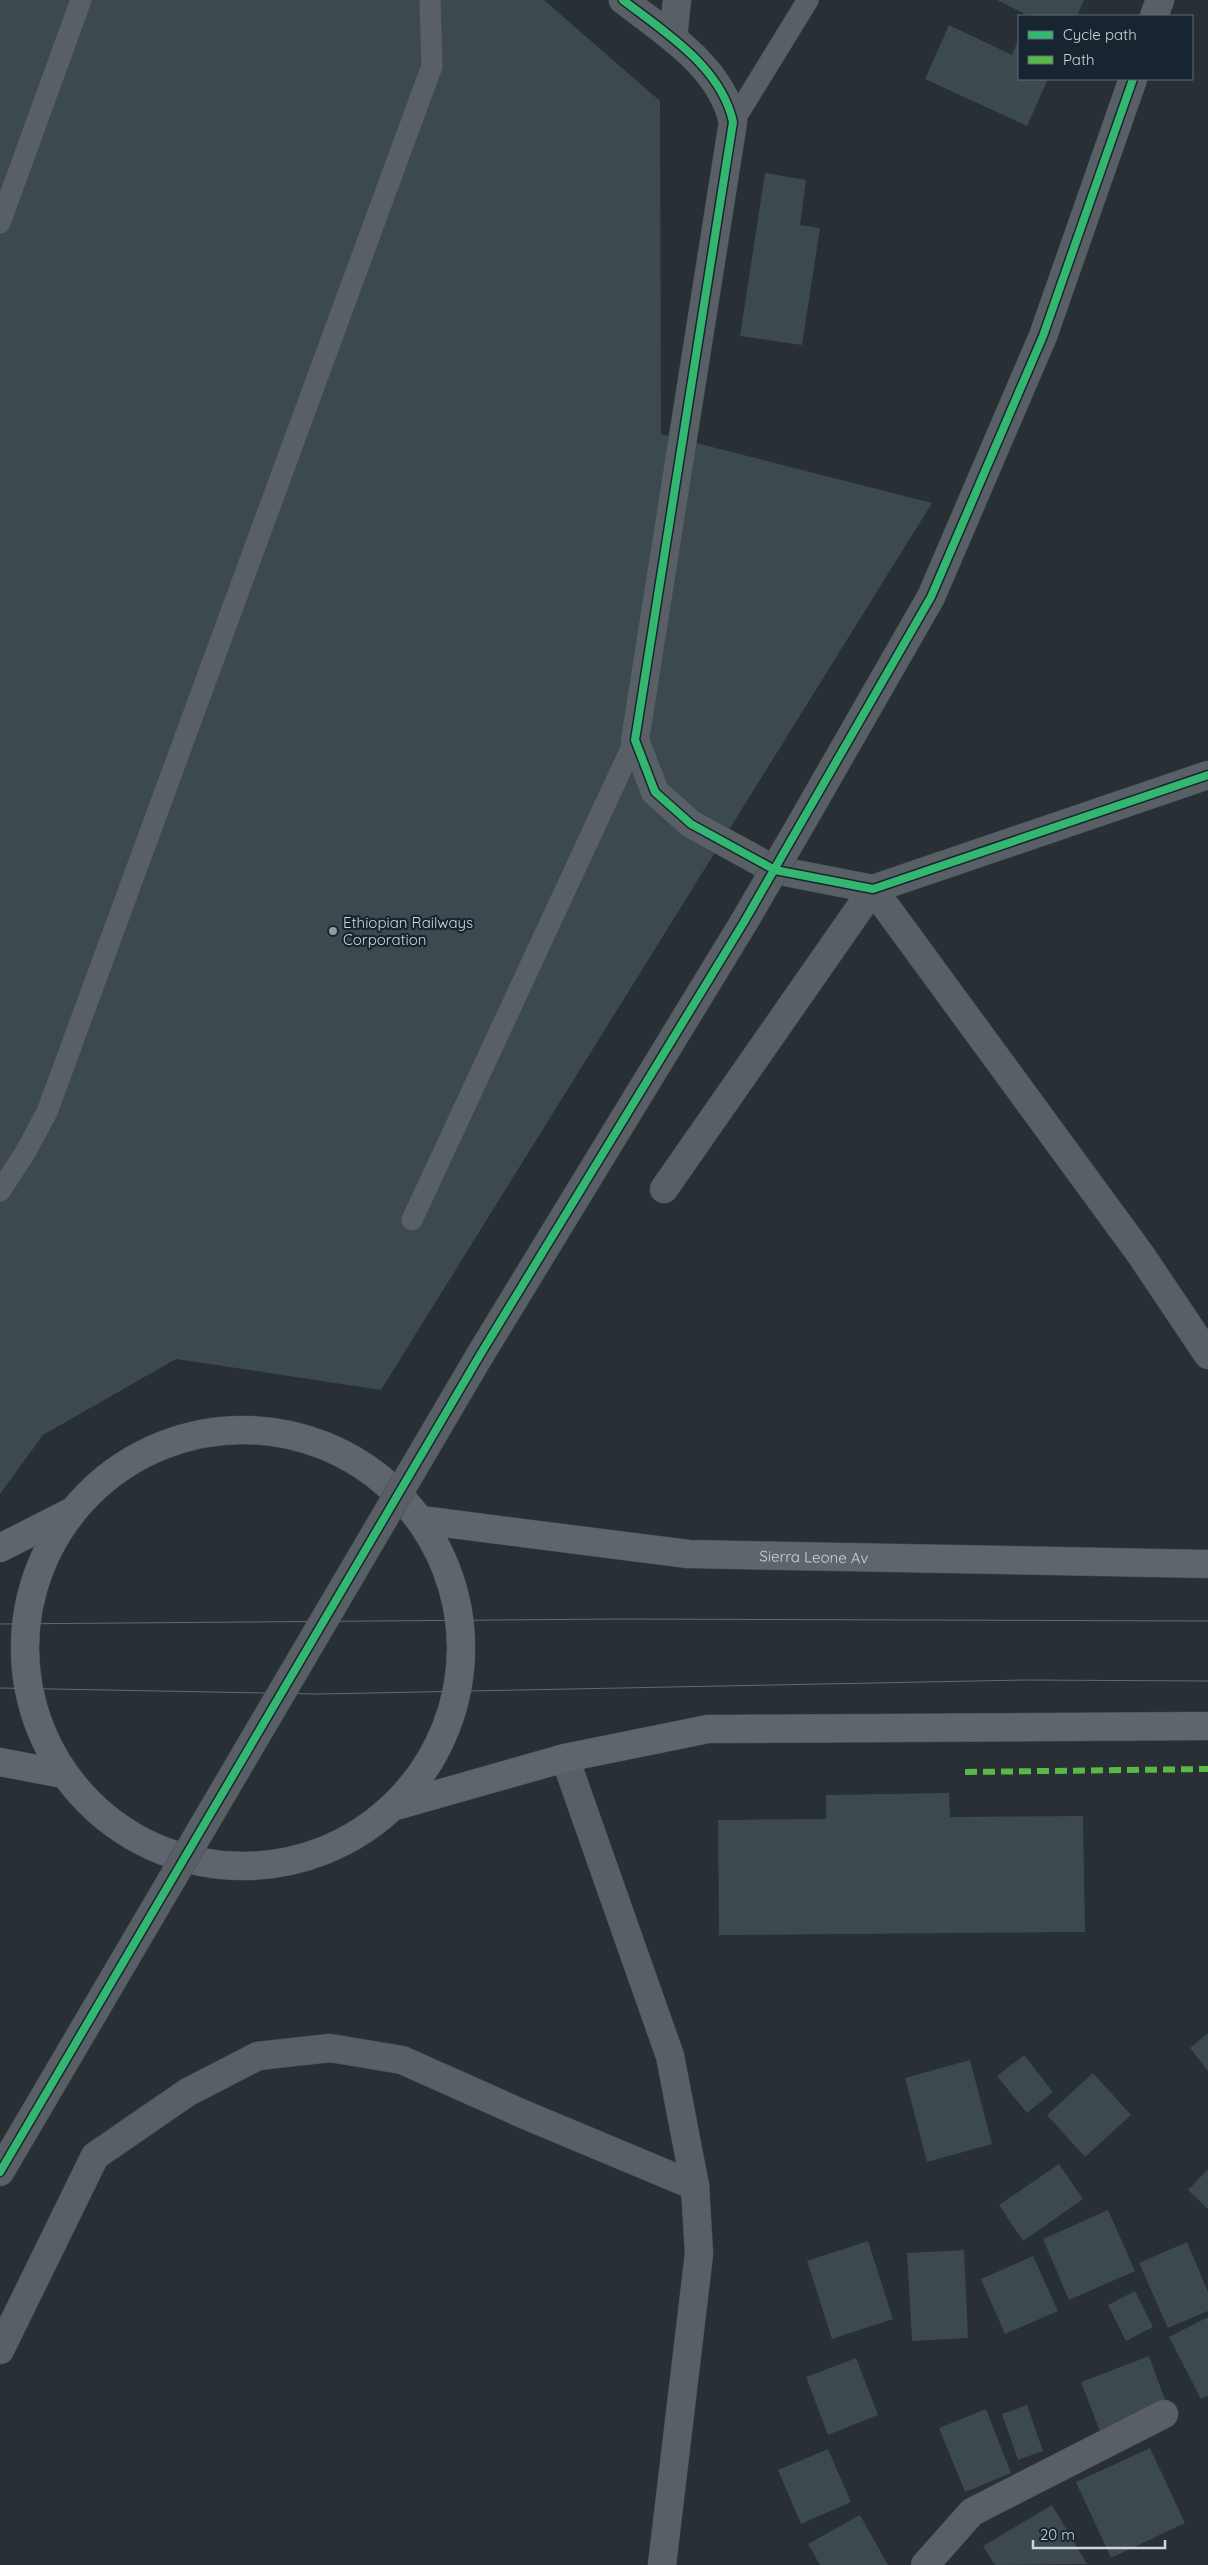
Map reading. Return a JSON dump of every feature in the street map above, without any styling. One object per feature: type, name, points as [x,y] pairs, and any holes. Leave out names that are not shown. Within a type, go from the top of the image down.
[{"type":"main road","points":[[0,1548],[71,1512],[132,1458],[208,1431],[289,1433],[363,1464],[421,1520],[455,1589],[462,1667],[442,1741],[399,1805]]},
{"type":"main road","points":[[71,1512],[37,1573],[24,1642],[33,1711],[63,1774],[133,1840],[224,1869],[318,1856],[399,1805],[565,1758],[708,1729],[1208,1726]]},
{"type":"main road","name":"Sierra Leone Av","points":[[421,1520],[688,1554],[1208,1564]]},
{"type":"main road","points":[[0,1762],[63,1774]]},
{"type":"street","points":[[623,0],[673,38],[717,83],[729,102],[733,122],[635,740],[655,792],[691,824],[776,870],[873,889],[1208,775]]},
{"type":"street","points":[[673,38],[677,0]]},
{"type":"street","points":[[1154,15],[1160,0]]},
{"type":"street","points":[[0,2172],[480,1355],[744,922],[931,596],[1043,336],[1133,80]]},
{"type":"street","points":[[664,1189],[873,889]]},
{"type":"street","points":[[873,889],[1142,1256],[1208,1355]]},
{"type":"street","points":[[565,1758],[670,2056],[695,2186],[699,2254],[662,2565]]},
{"type":"street","points":[[0,2350],[95,2156],[188,2092],[258,2056],[330,2048],[402,2060],[523,2114],[695,2186]]},
{"type":"street","points":[[925,2565],[972,2512],[1164,2414]]},
{"type":"lane","points":[[0,223],[81,0]]},
{"type":"lane","points":[[0,1191],[25,1153],[47,1112],[432,66],[430,0]]},
{"type":"lane","points":[[733,122],[808,0]]},
{"type":"lane","points":[[412,1220],[635,740]]},
{"type":"building","name":"Ethiopian Railways Corporation","points":[[0,0],[544,0],[660,101],[661,434],[932,503],[381,1390],[176,1359],[43,1435],[0,1494]]},
{"type":"building","points":[[997,0],[1084,0],[1077,15],[1027,15]]},
{"type":"building","points":[[949,25],[1012,55],[1018,40],[1018,80],[1048,80],[1027,126],[925,79]]},
{"type":"building","points":[[765,173],[806,180],[800,225],[820,228],[802,345],[740,336]]},
{"type":"building","points":[[949,1793],[950,1817],[1083,1816],[1085,1932],[719,1935],[718,1820],[826,1819],[826,1795]]},
{"type":"building","points":[[1208,2033],[1208,2071],[1190,2048]]},
{"type":"building","points":[[1024,2055],[1053,2092],[1027,2113],[997,2076]]},
{"type":"building","points":[[970,2060],[992,2144],[927,2162],[905,2078]]},
{"type":"building","points":[[1093,2073],[1131,2115],[1085,2157],[1047,2115]]},
{"type":"building","points":[[1059,2164],[1083,2199],[1023,2241],[999,2205]]},
{"type":"building","points":[[1208,2169],[1208,2209],[1188,2190]]},
{"type":"building","points":[[1108,2210],[1135,2271],[1069,2300],[1043,2239]]},
{"type":"building","points":[[868,2241],[893,2319],[832,2339],[807,2261]]},
{"type":"building","points":[[1187,2242],[1208,2292],[1208,2311],[1168,2328],[1139,2263]]},
{"type":"building","points":[[964,2250],[968,2338],[912,2341],[907,2253]]},
{"type":"building","points":[[1033,2256],[1058,2311],[1005,2334],[981,2279]]},
{"type":"building","points":[[1135,2291],[1153,2327],[1126,2341],[1108,2305]]},
{"type":"building","points":[[1208,2317],[1208,2396],[1201,2399],[1169,2337]]},
{"type":"building","points":[[1149,2356],[1168,2408],[1101,2434],[1081,2382]]},
{"type":"building","points":[[856,2358],[878,2415],[828,2435],[806,2377]]},
{"type":"building","points":[[1027,2405],[1043,2451],[1018,2460],[1002,2414]]},
{"type":"building","points":[[986,2409],[1011,2473],[965,2492],[939,2428]]},
{"type":"building","points":[[1150,2448],[1185,2523],[1111,2558],[1076,2482]]},
{"type":"building","points":[[828,2449],[851,2502],[801,2524],[778,2470]]},
{"type":"building","points":[[1052,2505],[1087,2564],[995,2565],[983,2546]]},
{"type":"building","points":[[860,2515],[888,2565],[820,2565],[808,2544]]},
{"type":"tram line","points":[[0,1624],[621,1619],[1208,1621]]},
{"type":"tram line","points":[[0,1688],[318,1694],[1025,1680],[1208,1681]]},
{"type":"marked path","points":[[965,1772],[1208,1769]]},
{"type":"cycle path","points":[[623,0],[674,39],[704,68],[717,84],[727,102],[733,122],[635,740],[655,792],[691,824],[775,870],[873,889],[1208,775]]},
{"type":"cycle path","points":[[0,2172],[480,1355],[744,922],[931,597],[1043,336],[1133,80]]},
{"type":"place","name":"Ethiopian Railways Corporation","points":[[333,931]]}]
